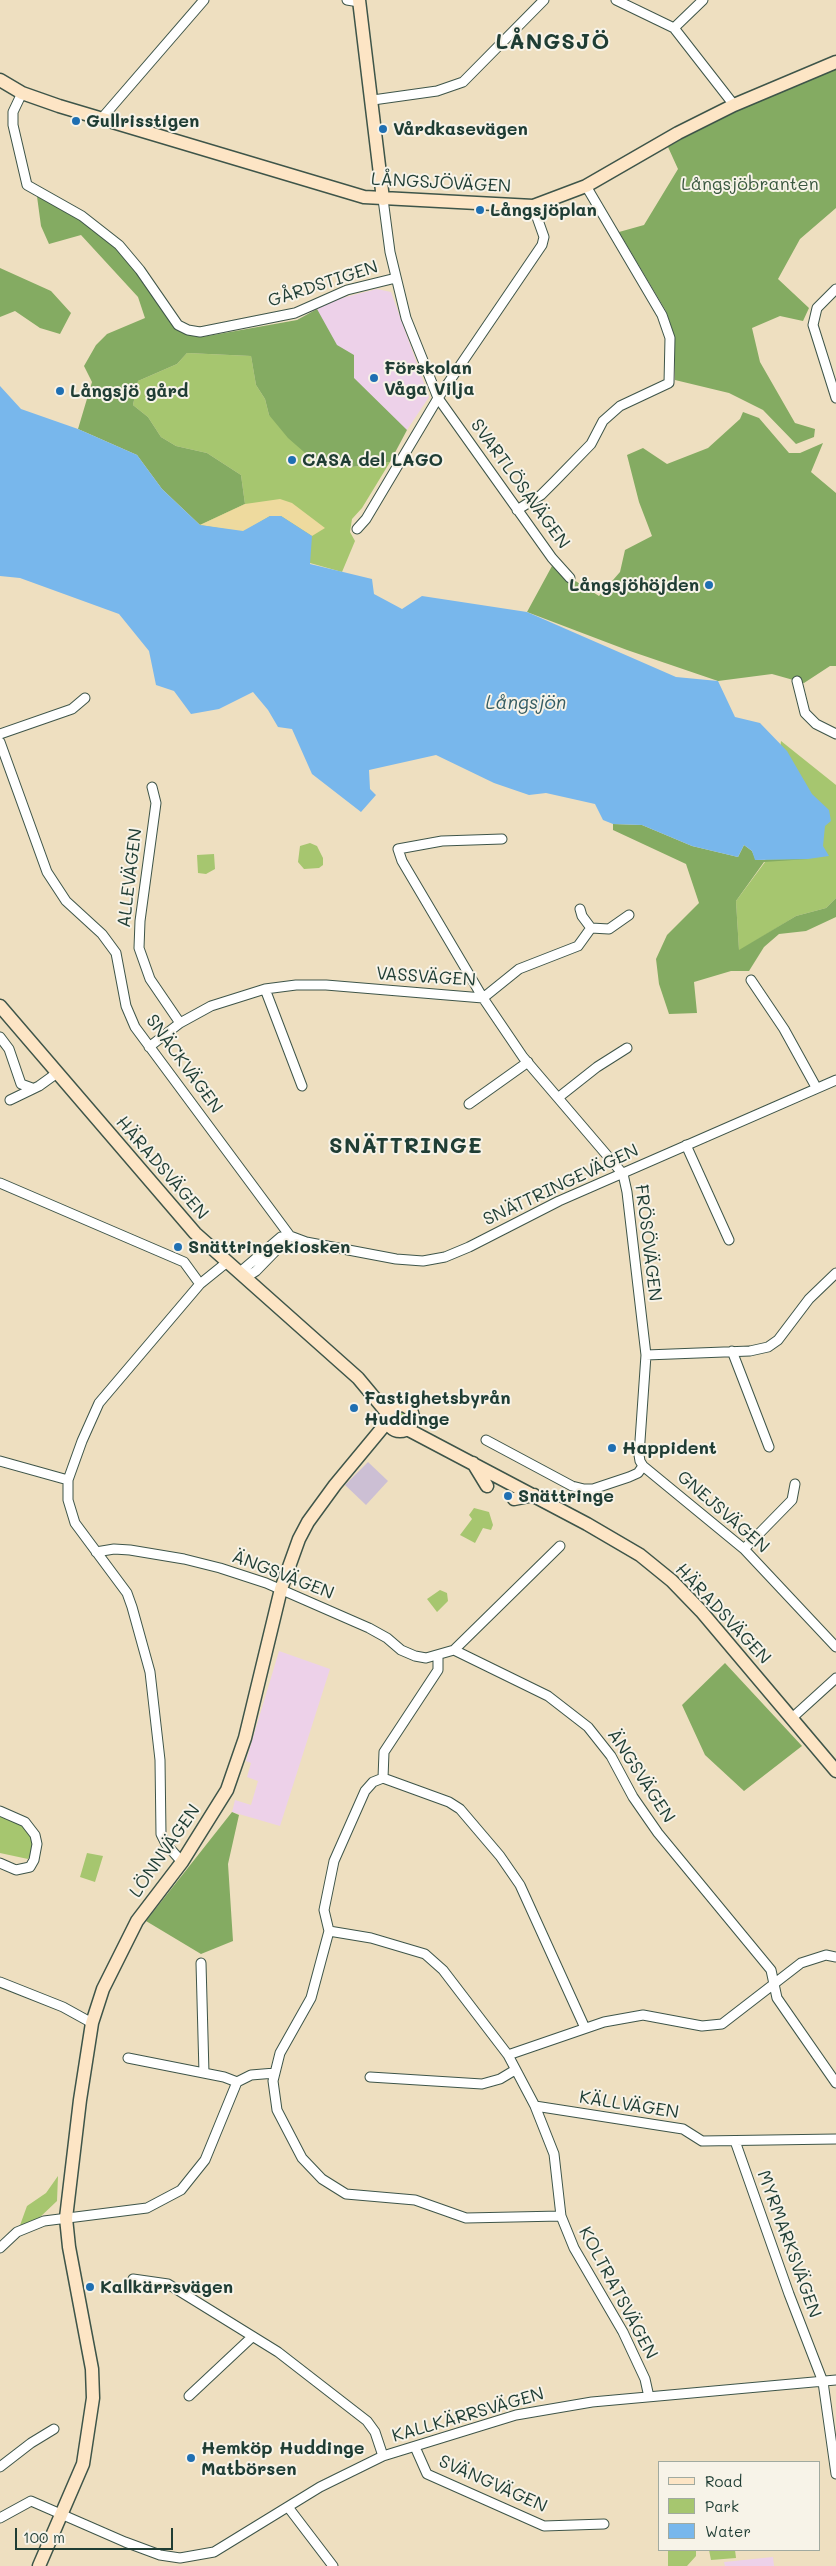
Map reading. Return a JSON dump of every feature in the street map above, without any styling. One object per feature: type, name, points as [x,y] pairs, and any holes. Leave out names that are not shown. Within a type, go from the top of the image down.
[{"type":"street","points":[[102,118],[204,0]]},
{"type":"street","points":[[373,100],[438,92],[463,82],[544,0]]},
{"type":"street","points":[[616,0],[674,28],[734,105]]},
{"type":"street","points":[[674,28],[703,0]]},
{"type":"street","name":"SVARTLÖSAVÄGEN","points":[[355,1],[373,100],[383,199],[396,278],[406,318],[438,398],[552,558],[570,578]]},
{"type":"street","name":"LÅNGSJÖVÄGEN","points":[[0,80],[22,93],[364,197],[533,206],[586,186],[678,133],[734,105],[836,62]]},
{"type":"street","name":"GÅRDSTIGEN","points":[[22,93],[13,112],[27,185],[82,216],[119,245],[140,270],[178,325],[188,330],[200,332],[294,313],[347,290],[396,278]]},
{"type":"street","points":[[517,510],[541,495],[555,481],[591,444],[604,421],[620,406],[669,383],[670,338],[662,315],[586,186]]},
{"type":"street","points":[[358,529],[366,519],[438,398],[542,245],[544,237],[533,206]]},
{"type":"street","points":[[836,289],[817,308],[813,325],[836,398]]},
{"type":"street","points":[[797,681],[806,713],[816,724],[836,734]]},
{"type":"street","points":[[0,734],[72,709],[85,698]]},
{"type":"street","name":"SNÄCKVÄGEN","points":[[0,742],[48,872],[66,901],[112,945],[118,960],[130,1019],[290,1236]]},
{"type":"street","name":"ALLEVÄGEN","points":[[152,787],[156,803],[140,920],[139,948],[150,980],[180,1023]]},
{"type":"street","name":"FRÖSÖVÄGEN","points":[[502,839],[442,841],[398,849],[402,861],[483,998],[528,1062],[623,1174],[627,1192],[646,1355],[639,1455],[643,1466]]},
{"type":"street","points":[[580,909],[582,916],[591,928],[609,929],[629,915]]},
{"type":"street","name":"VASSVÄGEN","points":[[149,1047],[180,1023],[211,1006],[265,989],[296,985],[326,986],[483,998],[519,969],[578,946],[591,928]]},
{"type":"street","points":[[751,980],[784,1030],[816,1087]]},
{"type":"street","points":[[265,989],[302,1086]]},
{"type":"street","name":"HÄRADSVÄGEN","points":[[0,1006],[195,1233],[226,1263],[358,1378],[397,1420],[612,1537],[672,1581],[701,1611],[836,1771]]},
{"type":"street","points":[[0,1037],[9,1049],[21,1084],[32,1088]]},
{"type":"street","points":[[559,1097],[597,1067],[627,1048]]},
{"type":"street","points":[[469,1104],[528,1062]]},
{"type":"street","points":[[10,1100],[39,1086],[57,1073]]},
{"type":"street","name":"SNÄTTRINGEVÄGEN","points":[[290,1236],[306,1242],[396,1259],[436,1259],[469,1247],[559,1201],[816,1087],[836,1080]]},
{"type":"street","points":[[686,1146],[729,1240]]},
{"type":"street","points":[[0,1183],[184,1262],[200,1284]]},
{"type":"street","points":[[242,1276],[281,1237],[290,1236]]},
{"type":"street","points":[[182,1862],[166,1844],[161,1834],[160,1760],[150,1672],[127,1594],[75,1523],[68,1500],[68,1480],[82,1441],[99,1403],[200,1284],[226,1263]]},
{"type":"street","points":[[646,1355],[761,1350],[778,1340],[809,1299],[836,1273]]},
{"type":"street","points":[[732,1352],[769,1447]]},
{"type":"street","name":"LÖNNVÄGEN","points":[[39,2566],[83,2464],[93,2398],[92,2369],[68,2247],[66,2218],[80,2100],[92,2023],[103,1989],[137,1921],[182,1862],[227,1790],[238,1764],[281,1589],[292,1555],[308,1522],[335,1485],[364,1452],[397,1420]]},
{"type":"street","points":[[486,1440],[572,1486],[584,1489],[593,1490],[629,1477],[643,1466]]},
{"type":"street","points":[[0,1462],[68,1480]]},
{"type":"street","points":[[473,1462],[488,1486]]},
{"type":"street","name":"GNEJSVÄGEN","points":[[643,1466],[744,1549],[836,1647]]},
{"type":"street","points":[[744,1549],[792,1500],[795,1484]]},
{"type":"street","points":[[514,1499],[534,1495]]},
{"type":"street","points":[[454,1650],[560,1546]]},
{"type":"street","name":"ÄNGSVÄGEN","points":[[96,1552],[114,1549],[130,1550],[184,1559],[220,1568],[281,1589],[369,1628],[387,1638],[401,1650],[415,1656],[426,1658],[454,1650],[548,1696],[588,1727],[611,1756],[633,1797],[663,1839],[771,1970],[777,1998],[836,2083]]},
{"type":"street","points":[[383,1778],[384,1752],[438,1670],[438,1656]]},
{"type":"street","points":[[792,1718],[836,1678]]},
{"type":"street","points":[[560,2216],[466,2218],[415,2200],[346,2194],[322,2180],[302,2158],[276,2110],[274,2073],[286,2040],[311,1998],[329,1931],[324,1910],[334,1861],[365,1791],[373,1782],[383,1778],[449,1802],[460,1809],[500,1856],[520,1885],[585,2028]]},
{"type":"street","points":[[0,1810],[25,1822],[35,1835],[37,1844],[37,1851],[30,1867],[16,1870],[0,1863]]},
{"type":"street","name":"KOLTRATSVÄGEN","points":[[329,1931],[371,1938],[425,1954],[443,1970],[508,2056],[535,2106],[554,2154],[560,2216],[574,2248],[623,2332],[645,2379],[649,2397]]},
{"type":"street","points":[[508,2056],[604,2022],[643,2015],[702,2026],[722,2024],[801,1963],[826,1955],[836,1956]]},
{"type":"street","points":[[201,1963],[204,2073]]},
{"type":"street","points":[[0,1982],[63,2008],[92,2023]]},
{"type":"street","points":[[128,2058],[204,2073],[237,2082]]},
{"type":"street","points":[[370,2077],[482,2084],[500,2079],[515,2070]]},
{"type":"street","points":[[0,2248],[17,2232],[44,2221],[147,2208],[181,2190],[205,2160],[237,2082],[251,2075],[274,2073]]},
{"type":"street","name":"KÄLLVÄGEN","points":[[535,2106],[683,2129],[702,2141],[836,2139]]},
{"type":"street","name":"MYRMARKSVÄGEN","points":[[735,2141],[789,2294],[823,2382],[836,2474]]},
{"type":"street","points":[[132,2279],[168,2284],[278,2352],[367,2421],[375,2432],[383,2456]]},
{"type":"street","points":[[189,2396],[252,2337]]},
{"type":"street","name":"KALLKÄRRSVÄGEN","points":[[0,2518],[31,2501],[125,2542],[180,2562],[214,2552],[320,2487],[383,2456],[453,2433],[526,2413],[561,2406],[836,2380]]},
{"type":"street","points":[[0,2467],[54,2429]]},
{"type":"street","name":"SVÄNGVÄGEN","points":[[415,2447],[427,2474],[544,2526],[604,2524]]},
{"type":"street","points":[[288,2507],[332,2566]]},
{"type":"shaded area","name":"Förskolan Våga Vilja","points":[[377,289],[391,292],[429,397],[407,430],[397,432],[297,320],[334,300]]},
{"type":"shaded area","points":[[368,1462],[388,1481],[366,1505],[345,1485]]},
{"type":"shaded area","points":[[279,1651],[330,1669],[280,1826],[232,1812],[235,1800],[251,1805],[258,1781],[247,1777],[251,1763],[246,1761]]},
{"type":"shaded area","points":[[773,2557],[774,2566],[725,2566],[724,2562]]},
{"type":"green space","name":"Långsjöbranten","points":[[836,65],[836,208],[800,239],[778,279],[809,308],[803,321],[780,316],[752,328],[760,362],[795,423],[815,429],[814,437],[796,444],[763,410],[729,393],[675,380],[675,338],[666,311],[619,232],[644,225],[678,169],[668,147],[735,108]]},
{"type":"green space","points":[[36,189],[119,245],[173,325],[193,336],[202,337],[297,320],[317,309],[337,345],[354,355],[354,378],[407,430],[390,462],[352,467],[320,466],[288,438],[269,415],[265,399],[256,385],[251,356],[187,353],[177,364],[138,381],[133,405],[148,417],[161,437],[176,446],[207,453],[241,475],[245,504],[200,525],[162,489],[137,455],[78,429],[92,382],[84,366],[96,345],[107,334],[145,318],[138,297],[81,235],[49,244],[41,226]]},
{"type":"green space","points":[[0,268],[51,291],[71,313],[60,334],[40,328],[15,311],[0,317]]},
{"type":"green space","points":[[187,353],[251,356],[256,385],[265,399],[269,415],[352,467],[390,462],[362,508],[352,519],[350,532],[355,541],[342,572],[310,563],[200,525],[245,504],[241,475],[207,453],[176,446],[161,437],[148,417],[133,405],[138,381],[177,364]]},
{"type":"green space","points":[[743,412],[759,418],[789,453],[800,453],[823,443],[811,472],[836,493],[836,666],[830,666],[804,683],[772,674],[718,681],[627,650],[527,612],[552,566],[599,596],[620,572],[625,550],[652,536],[639,502],[627,455],[643,448],[667,464],[708,448],[740,419]]},
{"type":"green space","points":[[781,741],[836,785],[836,898],[826,908],[796,916],[739,951],[736,901],[765,862]]},
{"type":"green space","points":[[613,824],[642,825],[692,846],[738,857],[744,845],[752,851],[756,860],[808,859],[764,862],[736,901],[739,950],[796,916],[826,908],[836,898],[836,917],[806,931],[779,934],[764,947],[749,971],[731,971],[694,982],[697,1013],[669,1014],[659,984],[656,959],[667,935],[699,903],[686,864],[613,830]]},
{"type":"green space","points":[[310,843],[317,846],[323,858],[323,865],[319,868],[304,869],[298,862],[300,846]]},
{"type":"green space","points":[[214,854],[215,869],[206,874],[198,873],[197,855]]},
{"type":"green space","points":[[401,1408],[408,1411],[411,1418],[408,1425],[401,1428],[394,1425],[391,1418],[394,1411]]},
{"type":"green space","points":[[474,1508],[489,1512],[493,1525],[491,1530],[483,1528],[475,1543],[460,1535],[472,1519],[469,1515]]},
{"type":"green space","points":[[440,1590],[447,1593],[448,1601],[437,1612],[427,1599]]},
{"type":"green space","points":[[725,1663],[802,1746],[744,1791],[705,1755],[682,1705]]},
{"type":"green space","points":[[0,1811],[28,1828],[34,1848],[28,1859],[0,1853]]},
{"type":"green space","points":[[232,1812],[239,1815],[228,1864],[233,1941],[201,1954],[146,1921]]},
{"type":"green space","points":[[87,1853],[103,1856],[95,1882],[80,1877]]},
{"type":"green space","points":[[58,2176],[57,2201],[37,2220],[19,2228],[27,2206],[46,2193]]},
{"type":"green space","points":[[668,2551],[696,2551],[696,2556],[687,2566],[668,2566]]},
{"type":"green space","points":[[709,2551],[735,2551],[736,2558],[711,2560]]},
{"type":"sand","points":[[280,499],[292,503],[325,528],[312,536],[281,516],[270,516],[243,532],[200,525],[245,504]]},
{"type":"water","name":"Långsjön","points":[[0,386],[21,409],[78,429],[137,455],[162,489],[200,525],[243,531],[270,516],[281,516],[312,536],[310,564],[372,579],[374,594],[402,609],[422,596],[527,612],[676,677],[718,681],[735,717],[760,723],[787,751],[812,794],[829,810],[831,821],[825,826],[823,846],[829,856],[808,859],[755,860],[752,851],[744,845],[738,857],[692,846],[642,825],[613,824],[603,820],[595,804],[546,793],[529,795],[494,783],[436,755],[369,770],[370,789],[376,795],[361,812],[312,774],[292,729],[278,727],[268,710],[253,692],[219,709],[191,714],[174,691],[156,685],[149,651],[119,614],[20,578],[0,576]]},
{"type":"place","name":"Gullrisstigen","points":[[76,121]]},
{"type":"place","name":"Vårdkasevägen","points":[[383,129]]},
{"type":"place","name":"Långsjöplan","points":[[480,210]]},
{"type":"place","name":"Förskolan Våga Vilja","points":[[374,378]]},
{"type":"place","name":"Långsjö gård","points":[[60,391]]},
{"type":"place","name":"CASA del LAGO","points":[[292,460]]},
{"type":"place","name":"Långsjöhöjden","points":[[709,585]]},
{"type":"place","name":"Snättringekiosken","points":[[178,1247]]},
{"type":"place","name":"Fastighetsbyrån Huddinge","points":[[354,1408]]},
{"type":"place","name":"Happident","points":[[612,1448]]},
{"type":"place","name":"Snättringe","points":[[508,1496]]},
{"type":"place","name":"Kallkärrsvägen","points":[[90,2287]]},
{"type":"place","name":"Hemköp Huddinge Matbörsen","points":[[191,2458]]},
{"type":"district","name":"LÅNGSJÖ","points":[[553,42]]},
{"type":"district","name":"SNÄTTRINGE","points":[[406,1146]]}]
